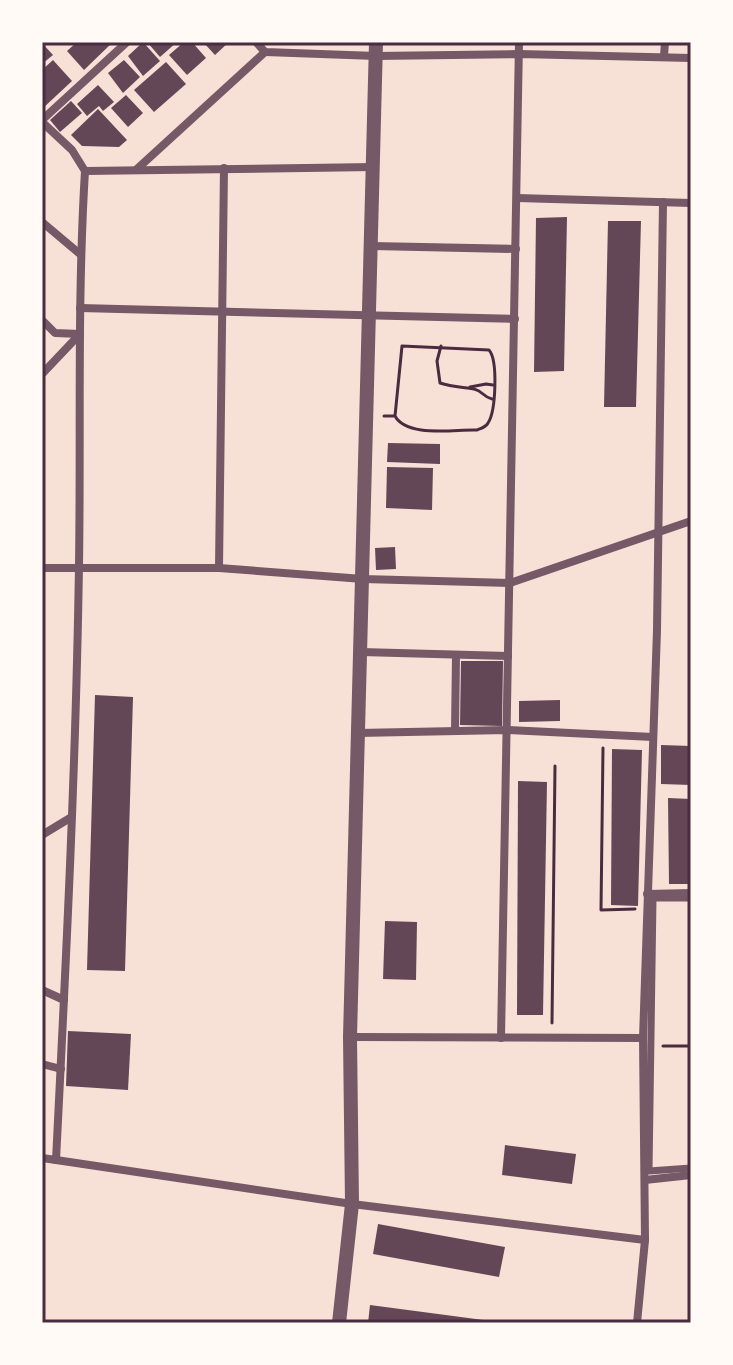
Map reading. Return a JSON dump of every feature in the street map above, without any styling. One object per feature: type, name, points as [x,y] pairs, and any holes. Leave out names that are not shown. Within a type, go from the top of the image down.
[{"type":"street","points":[[56,1160],[79,567],[80,254],[85,171],[72,150],[42,121],[127,42]]},
{"type":"street","points":[[256,42],[265,52]]},
{"type":"street","points":[[501,1038],[519,42]]},
{"type":"street","points":[[664,56],[665,42]]},
{"type":"street","points":[[339,1323],[352,1204],[350,1037],[376,49]]},
{"type":"street","points":[[137,169],[265,52],[376,49],[691,58]]},
{"type":"street","points":[[85,171],[374,167]]},
{"type":"street","points":[[219,568],[224,168]]},
{"type":"street","points":[[517,198],[691,203]]},
{"type":"street","points":[[637,1323],[645,1240],[647,894],[659,532],[663,202]]},
{"type":"street","points":[[42,222],[80,254]]},
{"type":"street","points":[[372,246],[516,249]]},
{"type":"street","points":[[80,308],[515,319]]},
{"type":"street","points":[[42,320],[55,333],[80,334]]},
{"type":"street","points":[[42,374],[80,334]]},
{"type":"street","points":[[42,568],[219,568],[363,579],[510,583],[691,521]]},
{"type":"street","points":[[361,652],[508,656]]},
{"type":"street","points":[[455,731],[456,655]]},
{"type":"street","points":[[358,733],[507,730],[653,737]]},
{"type":"street","points":[[42,835],[70,818]]},
{"type":"street","points":[[647,894],[691,896]]},
{"type":"street","points":[[691,896],[653,898],[646,1042],[649,1171],[691,1168]]},
{"type":"street","points":[[42,990],[64,1000]]},
{"type":"street","points":[[350,1037],[563,1038],[646,1042]]},
{"type":"street","points":[[42,1064],[61,1069]]},
{"type":"street","points":[[42,1158],[352,1204],[645,1240]]},
{"type":"street","points":[[645,1180],[691,1175]]},
{"type":"path","points":[[402,346],[489,350],[495,359],[494,386],[490,420],[487,426],[477,430],[414,429],[398,422],[395,416],[402,346]]},
{"type":"path","points":[[441,346],[437,361],[439,381],[454,389],[476,390],[485,398],[492,399]]},
{"type":"path","points":[[467,390],[473,385],[494,386]]},
{"type":"path","points":[[379,416],[395,416]]},
{"type":"path","points":[[603,747],[601,910],[647,908]]},
{"type":"path","points":[[555,766],[552,1023],[564,1024],[563,1038]]},
{"type":"path","points":[[646,1042],[691,1046]]},
{"type":"building","points":[[77,42],[113,42],[84,70],[67,51]]},
{"type":"building","points":[[143,42],[160,61],[143,76],[128,56]]},
{"type":"building","points":[[147,42],[177,42],[160,57]]},
{"type":"building","points":[[184,42],[192,42],[206,58],[187,75],[169,55]]},
{"type":"building","points":[[203,42],[229,42],[215,55]]},
{"type":"building","points":[[42,43],[53,55],[42,64]]},
{"type":"building","points":[[53,60],[72,81],[42,109],[42,70]]},
{"type":"building","points":[[124,60],[140,77],[123,93],[108,73]]},
{"type":"building","points":[[166,62],[186,84],[154,112],[134,90]]},
{"type":"building","points":[[98,85],[114,102],[103,111],[99,106],[87,116],[77,104]]},
{"type":"building","points":[[126,95],[143,113],[128,127],[111,108]]},
{"type":"building","points":[[71,101],[82,113],[60,132],[50,120]]},
{"type":"building","points":[[98,109],[127,140],[119,147],[82,146],[71,135]]},
{"type":"building","points":[[567,217],[564,371],[534,372],[536,218]]},
{"type":"building","points":[[608,221],[641,221],[636,407],[604,407]]},
{"type":"building","points":[[388,443],[440,444],[440,464],[387,462]]},
{"type":"building","points":[[387,467],[433,468],[432,510],[386,508]]},
{"type":"building","points":[[395,547],[396,569],[376,570],[375,548]]},
{"type":"building","points":[[461,661],[503,661],[502,726],[460,725]]},
{"type":"building","points":[[95,695],[133,697],[125,971],[87,970]]},
{"type":"building","points":[[560,700],[560,721],[519,722],[519,701]]},
{"type":"building","points":[[661,745],[691,746],[691,785],[661,784]]},
{"type":"building","points":[[612,749],[642,750],[638,906],[611,905]]},
{"type":"building","points":[[518,781],[547,782],[543,1015],[517,1015]]},
{"type":"building","points":[[668,798],[691,799],[691,884],[669,884]]},
{"type":"building","points":[[385,921],[417,922],[416,980],[383,979]]},
{"type":"building","points":[[68,1031],[131,1034],[128,1090],[66,1086]]},
{"type":"building","points":[[505,1145],[576,1154],[572,1184],[502,1175]]},
{"type":"building","points":[[378,1224],[505,1247],[499,1277],[373,1254]]},
{"type":"building","points":[[370,1305],[491,1321],[491,1323],[368,1323]]}]
